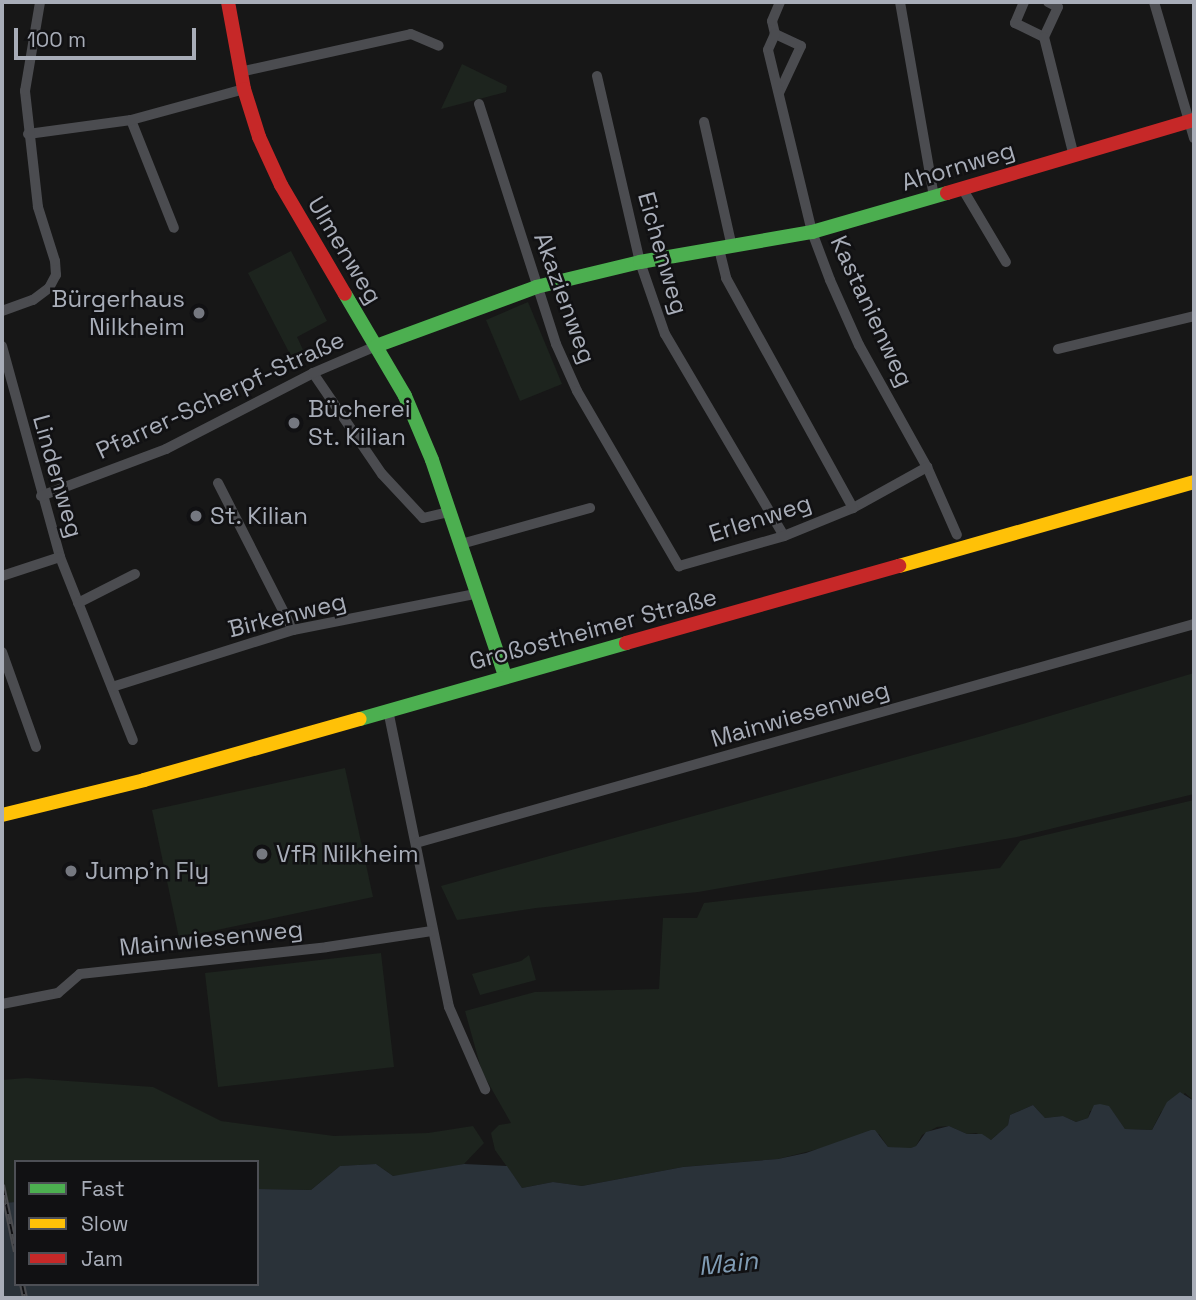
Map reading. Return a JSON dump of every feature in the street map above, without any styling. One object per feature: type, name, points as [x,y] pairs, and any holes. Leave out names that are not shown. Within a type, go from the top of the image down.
[{"type":"street","points":[[2,311],[33,300],[49,288],[55,268],[38,206],[25,90],[40,2]]},
{"type":"street","name":"Ulmenweg","points":[[228,2],[240,72],[259,137],[281,185],[376,346],[422,433],[505,676]]},
{"type":"street","name":"Kastanienweg","points":[[780,2],[772,21],[775,34],[768,50],[812,232],[859,345],[927,467],[957,535]]},
{"type":"street","points":[[900,2],[934,197]]},
{"type":"street","points":[[1024,2],[1015,23],[1044,37]]},
{"type":"street","points":[[1048,2],[1058,6],[1044,37],[1074,156]]},
{"type":"street","points":[[1153,2],[1192,120],[1194,138]]},
{"type":"street","points":[[240,72],[386,42],[411,34],[439,46]]},
{"type":"street","points":[[775,34],[802,46],[779,93]]},
{"type":"street","name":"Eichenweg","points":[[597,76],[640,262],[665,334],[785,536]]},
{"type":"street","points":[[28,134],[131,120],[244,89]]},
{"type":"street","name":"Akazienweg","points":[[479,104],[536,287],[577,391],[637,494]]},
{"type":"street","points":[[131,120],[174,228]]},
{"type":"street","name":"Ahornweg","points":[[376,346],[536,287],[640,262],[812,232],[1192,120]]},
{"type":"street","points":[[704,122],[726,248],[726,278],[853,508]]},
{"type":"street","points":[[962,188],[1006,262]]},
{"type":"street","points":[[1058,349],[1194,316]]},
{"type":"street","name":"Lindenweg","points":[[2,346],[3,360],[60,557],[133,740]]},
{"type":"street","name":"Pfarrer-Scherpf-Straße","points":[[41,496],[166,449],[313,373],[376,346]]},
{"type":"street","points":[[313,373],[382,474],[423,518],[450,512]]},
{"type":"street","name":"Erlenweg","points":[[637,494],[679,566],[785,536],[853,508],[927,467]]},
{"type":"street","points":[[218,482],[293,629]]},
{"type":"street","name":"Großostheimer Straße","points":[[2,815],[144,780],[1194,482]]},
{"type":"street","points":[[461,544],[590,508]]},
{"type":"street","points":[[2,576],[60,557]]},
{"type":"street","points":[[78,603],[135,574]]},
{"type":"street","name":"Birkenweg","points":[[112,687],[293,629],[475,594]]},
{"type":"street","name":"Mainwiesenweg","points":[[416,843],[1194,624]]},
{"type":"street","points":[[2,652],[36,747]]},
{"type":"street","points":[[388,710],[449,1007],[485,1089]]},
{"type":"street","name":"Mainwiesenweg","points":[[2,1004],[58,993],[80,974],[327,947],[432,931]]},
{"type":"shaded area","points":[[462,64],[507,86],[506,92],[441,109]]},
{"type":"shaded area","points":[[291,251],[327,321],[297,337],[305,354],[293,360],[248,273]]},
{"type":"shaded area","points":[[528,302],[562,384],[520,401],[486,320]]},
{"type":"shaded area","points":[[1194,673],[1194,794],[1017,837],[698,892],[536,908],[457,920],[441,886],[982,736]]},
{"type":"shaded area","name":"VfR Nilkheim","points":[[345,768],[373,897],[179,938],[152,810]]},
{"type":"shaded area","points":[[1194,800],[1194,1101],[1185,1093],[1161,1112],[1152,1130],[1125,1129],[1109,1107],[1090,1111],[1088,1118],[1076,1122],[1063,1116],[1045,1118],[1033,1105],[1010,1115],[1008,1125],[991,1140],[949,1126],[937,1127],[922,1135],[916,1146],[910,1149],[888,1147],[879,1134],[778,1159],[683,1167],[582,1186],[553,1182],[522,1188],[495,1150],[491,1133],[499,1125],[511,1123],[482,1072],[465,1011],[535,992],[659,989],[663,918],[697,918],[704,903],[1000,868],[1020,841]]},
{"type":"shaded area","points":[[381,953],[394,1067],[218,1087],[205,973]]},
{"type":"shaded area","points":[[529,955],[536,980],[480,995],[472,974],[521,961]]},
{"type":"shaded area","points":[[26,1078],[153,1087],[221,1121],[334,1136],[428,1133],[473,1126],[484,1143],[464,1164],[418,1174],[393,1176],[376,1164],[340,1166],[311,1190],[259,1189],[259,1160],[14,1160],[14,1202],[2,1203],[2,1080]]},
{"type":"water","name":"Main","points":[[1180,1092],[1194,1101],[1194,1298],[2,1298],[2,1203],[14,1202],[14,1286],[259,1286],[259,1189],[311,1190],[340,1166],[376,1164],[393,1176],[464,1164],[507,1166],[522,1188],[553,1182],[582,1186],[683,1167],[778,1159],[806,1153],[871,1130],[875,1130],[888,1147],[911,1148],[916,1146],[926,1132],[949,1126],[967,1134],[982,1134],[991,1140],[1008,1125],[1010,1115],[1033,1105],[1045,1118],[1063,1116],[1076,1122],[1088,1118],[1094,1105],[1100,1104],[1109,1106],[1125,1129],[1152,1130],[1167,1102]]},
{"type":"railway","points":[[2,1185],[14,1242]]},
{"type":"railway","points":[[22,1286],[25,1298]]},
{"type":"traffic: fast","points":[[376,346],[536,287],[640,262],[812,232],[947,193]]},
{"type":"traffic: fast","points":[[345,294],[405,396],[432,460],[505,676]]},
{"type":"traffic: fast","points":[[360,719],[626,643]]},
{"type":"traffic: slow","points":[[899,566],[1194,482]]},
{"type":"traffic: slow","points":[[2,815],[144,780],[360,719]]},
{"type":"traffic: jam","points":[[228,2],[244,89],[259,137],[281,185],[345,294]]},
{"type":"traffic: jam","points":[[947,193],[1194,120]]},
{"type":"traffic: jam","points":[[626,643],[899,566]]},
{"type":"place","name":"Bürgerhaus Nilkheim","points":[[199,313]]},
{"type":"place","name":"Bücherei St. Kilian","points":[[294,423]]},
{"type":"place","name":"St. Kilian","points":[[196,516]]},
{"type":"place","name":"VfR Nilkheim","points":[[262,854]]},
{"type":"place","name":"Jump'n Fly","points":[[71,871]]}]
